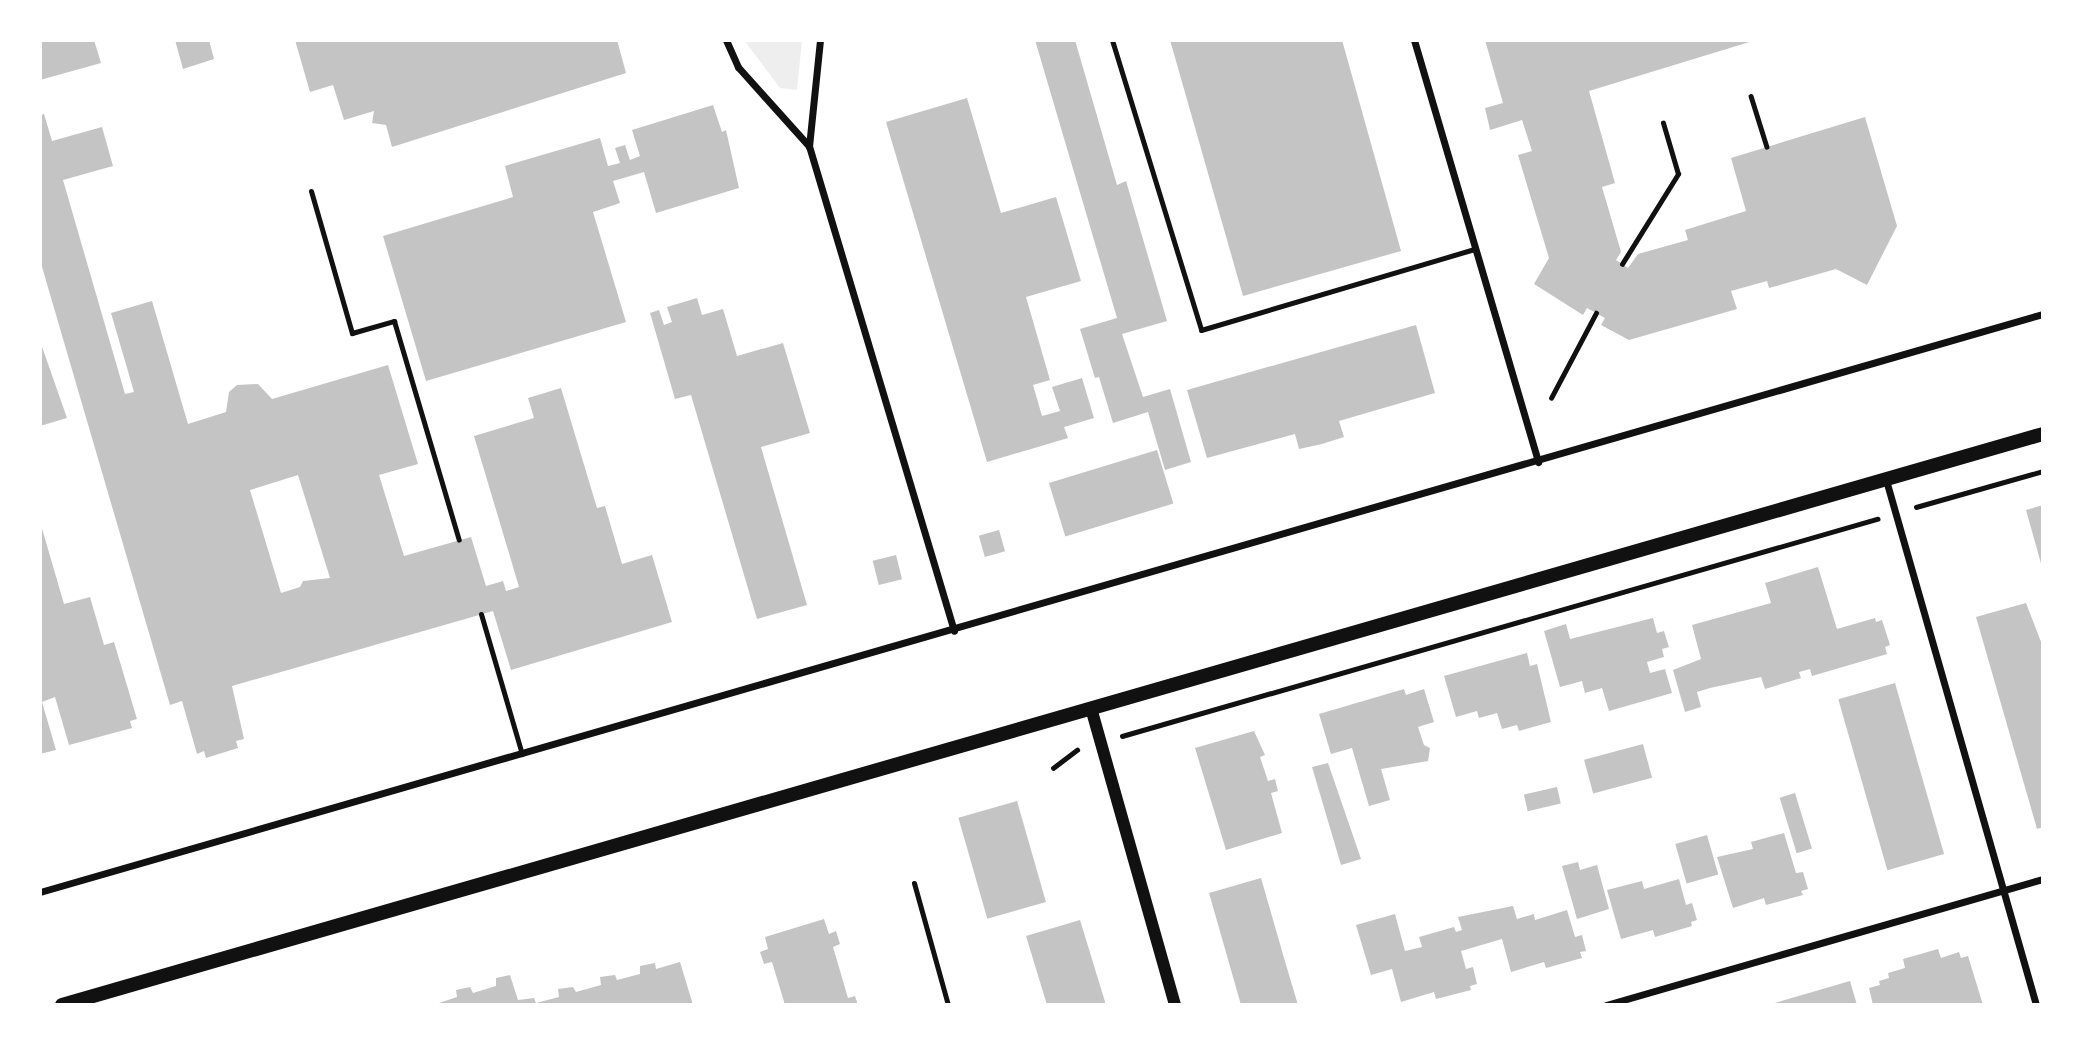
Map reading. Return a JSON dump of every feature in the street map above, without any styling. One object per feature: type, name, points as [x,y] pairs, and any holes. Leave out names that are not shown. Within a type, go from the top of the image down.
[{"type":"main road","points":[[62,1005],[2043,434]]},
{"type":"street","points":[[726,40],[737,67],[809,146]]},
{"type":"street","points":[[821,40],[809,146],[954,631]]},
{"type":"street","points":[[1413,40],[1538,462]]},
{"type":"street","points":[[40,892],[954,631],[2043,314]]},
{"type":"street","points":[[1886,479],[2036,1005]]},
{"type":"street","points":[[1091,708],[1175,1005]]},
{"type":"street","points":[[1608,1004],[2043,880]]},
{"type":"lane","points":[[1112,40],[1201,330],[1475,249]]},
{"type":"lane","points":[[310,191],[352,333],[394,321],[459,540]]},
{"type":"lane","points":[[481,614],[522,754]]},
{"type":"lane","points":[[914,883],[948,1005]]},
{"type":"path","points":[[1751,96],[1767,147]]},
{"type":"path","points":[[1622,264],[1678,174],[1663,123]]},
{"type":"path","points":[[1551,398],[1596,313]]},
{"type":"path","points":[[1918,507],[2043,471]]},
{"type":"path","points":[[1126,735],[1878,519]]},
{"type":"path","points":[[1053,768],[1076,750]]},
{"type":"shaded area","points":[[744,40],[802,40],[797,90],[780,88]]},
{"type":"building","points":[[40,40],[94,40],[101,63],[40,80]]},
{"type":"building","points":[[175,40],[209,40],[214,59],[183,69]]},
{"type":"building","points":[[295,40],[617,40],[626,73],[392,147],[386,125],[372,123],[374,111],[344,120],[333,85],[310,92]]},
{"type":"building","points":[[1035,40],[1075,40],[1117,185],[1126,181],[1167,321],[1122,334],[1143,397],[1170,389],[1191,462],[1165,470],[1148,412],[1113,423],[1099,377],[1095,378],[1080,329],[1117,318]]},
{"type":"building","points":[[1170,40],[1342,40],[1401,251],[1243,296]]},
{"type":"building","points":[[1485,40],[1756,40],[1589,91],[1615,183],[1602,187],[1621,252],[1616,260],[1628,268],[1638,254],[1688,240],[1685,230],[1746,211],[1731,158],[1865,117],[1897,226],[1867,285],[1836,269],[1769,288],[1767,281],[1731,291],[1737,309],[1629,340],[1601,325],[1605,318],[1587,308],[1583,315],[1534,284],[1549,258],[1518,155],[1532,151],[1522,120],[1490,130],[1485,108],[1503,103]]},
{"type":"building","points":[[967,98],[1001,213],[1056,197],[1081,281],[1026,297],[1050,380],[1033,385],[1042,416],[1060,411],[1052,387],[1082,378],[1094,418],[1064,427],[1068,438],[987,462],[886,122]]},
{"type":"building","points":[[713,105],[722,132],[726,130],[739,188],[656,213],[644,172],[613,181],[620,203],[593,212],[626,322],[426,381],[383,236],[513,197],[505,166],[600,138],[608,166],[620,163],[615,148],[625,145],[630,160],[640,156],[632,130]]},
{"type":"building","points":[[44,114],[52,141],[102,127],[113,166],[63,180],[125,394],[134,392],[111,313],[152,301],[188,424],[226,412],[229,392],[237,385],[258,384],[272,399],[388,365],[418,464],[379,475],[404,556],[471,537],[486,586],[503,581],[506,591],[519,587],[474,436],[534,418],[528,398],[561,388],[597,508],[605,506],[622,564],[652,555],[672,622],[511,670],[493,611],[232,686],[244,739],[236,741],[238,748],[206,758],[204,751],[197,754],[182,701],[170,705],[40,260],[40,115]],"holes":[[[298,475],[330,578],[303,581],[300,587],[281,593],[250,490]]]},
{"type":"building","points":[[697,298],[702,315],[723,309],[737,356],[783,343],[810,433],[761,447],[807,605],[757,619],[691,395],[675,399],[650,313],[659,310],[664,325],[672,322],[667,307]]},
{"type":"building","points":[[1416,325],[1435,393],[1339,421],[1344,437],[1322,444],[1299,449],[1295,434],[1207,458],[1187,390]]},
{"type":"building","points":[[40,341],[67,418],[40,426]]},
{"type":"building","points":[[1157,450],[1173,504],[1065,537],[1049,483]]},
{"type":"building","points":[[2043,505],[2043,567],[2042,567],[2026,510]]},
{"type":"building","points":[[41,525],[64,604],[90,597],[104,645],[114,642],[137,719],[130,721],[132,728],[69,745],[55,697],[42,702],[56,750],[40,754]]},
{"type":"building","points":[[999,530],[1005,551],[985,557],[979,536]]},
{"type":"building","points":[[896,555],[902,579],[879,585],[873,561]]},
{"type":"building","points":[[1818,567],[1837,629],[1875,618],[1876,622],[1882,620],[1890,645],[1885,647],[1887,654],[1812,676],[1810,669],[1799,672],[1801,678],[1765,689],[1761,677],[1710,688],[1697,692],[1701,707],[1685,712],[1673,670],[1701,659],[1692,625],[1771,603],[1765,583]]},
{"type":"building","points":[[2026,603],[2043,647],[2043,827],[2037,829],[1976,617]]},
{"type":"building","points":[[1653,618],[1657,633],[1664,631],[1669,647],[1662,649],[1664,657],[1647,662],[1650,673],[1665,669],[1672,693],[1609,711],[1602,688],[1585,693],[1582,681],[1560,687],[1544,631],[1566,624],[1570,639]]},
{"type":"building","points":[[1527,653],[1530,666],[1537,664],[1551,722],[1519,731],[1517,725],[1502,729],[1497,713],[1479,718],[1477,711],[1456,717],[1444,676]]},
{"type":"building","points":[[1895,683],[1944,854],[1887,870],[1838,699]]},
{"type":"building","points":[[1404,689],[1406,695],[1424,689],[1434,722],[1418,727],[1424,745],[1430,748],[1428,761],[1381,769],[1390,800],[1369,806],[1352,748],[1331,754],[1319,714]]},
{"type":"building","points":[[1254,731],[1265,755],[1260,757],[1268,781],[1275,779],[1278,791],[1271,793],[1282,833],[1226,850],[1195,748]]},
{"type":"building","points":[[1643,744],[1652,778],[1593,794],[1584,760]]},
{"type":"building","points":[[1328,763],[1361,859],[1341,865],[1312,767]]},
{"type":"building","points":[[1557,787],[1561,804],[1528,811],[1524,795]]},
{"type":"building","points":[[1795,793],[1812,848],[1797,853],[1780,798]]},
{"type":"building","points":[[1017,801],[1046,902],[987,919],[958,818]]},
{"type":"building","points":[[1784,833],[1796,873],[1803,872],[1808,889],[1801,891],[1803,895],[1766,905],[1764,898],[1733,908],[1717,857],[1753,849],[1751,842]]},
{"type":"building","points":[[1707,835],[1718,874],[1687,884],[1675,844]]},
{"type":"building","points":[[1578,862],[1580,870],[1597,865],[1609,909],[1577,919],[1562,866]]},
{"type":"building","points":[[1261,878],[1298,1005],[1241,1005],[1209,893]]},
{"type":"building","points":[[1679,879],[1686,905],[1692,903],[1697,920],[1691,922],[1692,926],[1655,937],[1653,930],[1621,939],[1607,890],[1642,881],[1644,889]]},
{"type":"building","points":[[1513,906],[1517,919],[1534,914],[1535,920],[1567,910],[1575,937],[1582,935],[1586,951],[1580,952],[1582,958],[1546,968],[1544,962],[1511,972],[1502,939],[1461,951],[1466,969],[1473,967],[1477,984],[1470,986],[1471,990],[1436,999],[1434,992],[1401,1002],[1392,969],[1371,975],[1356,925],[1395,914],[1405,951],[1422,947],[1419,937],[1454,927],[1456,932],[1462,930],[1458,917]]},
{"type":"building","points":[[824,919],[829,934],[836,931],[840,944],[833,947],[848,998],[855,996],[858,1005],[785,1005],[772,962],[764,964],[760,952],[768,949],[765,937]]},
{"type":"building","points":[[1080,920],[1106,1005],[1047,1005],[1026,936]]},
{"type":"building","points":[[1938,949],[1941,958],[1959,952],[1961,958],[1968,956],[1983,1005],[1873,1005],[1869,988],[1880,985],[1879,981],[1889,978],[1888,973],[1905,968],[1903,959]]},
{"type":"building","points":[[680,962],[693,1005],[433,1005],[457,997],[456,990],[470,987],[473,993],[496,986],[496,978],[510,975],[518,1000],[534,998],[536,1003],[559,997],[558,989],[573,987],[576,992],[601,985],[600,977],[615,975],[617,980],[640,974],[640,966],[655,963],[656,969]]},
{"type":"building","points":[[1850,981],[1857,1005],[1771,1005],[1771,1004]]}]
